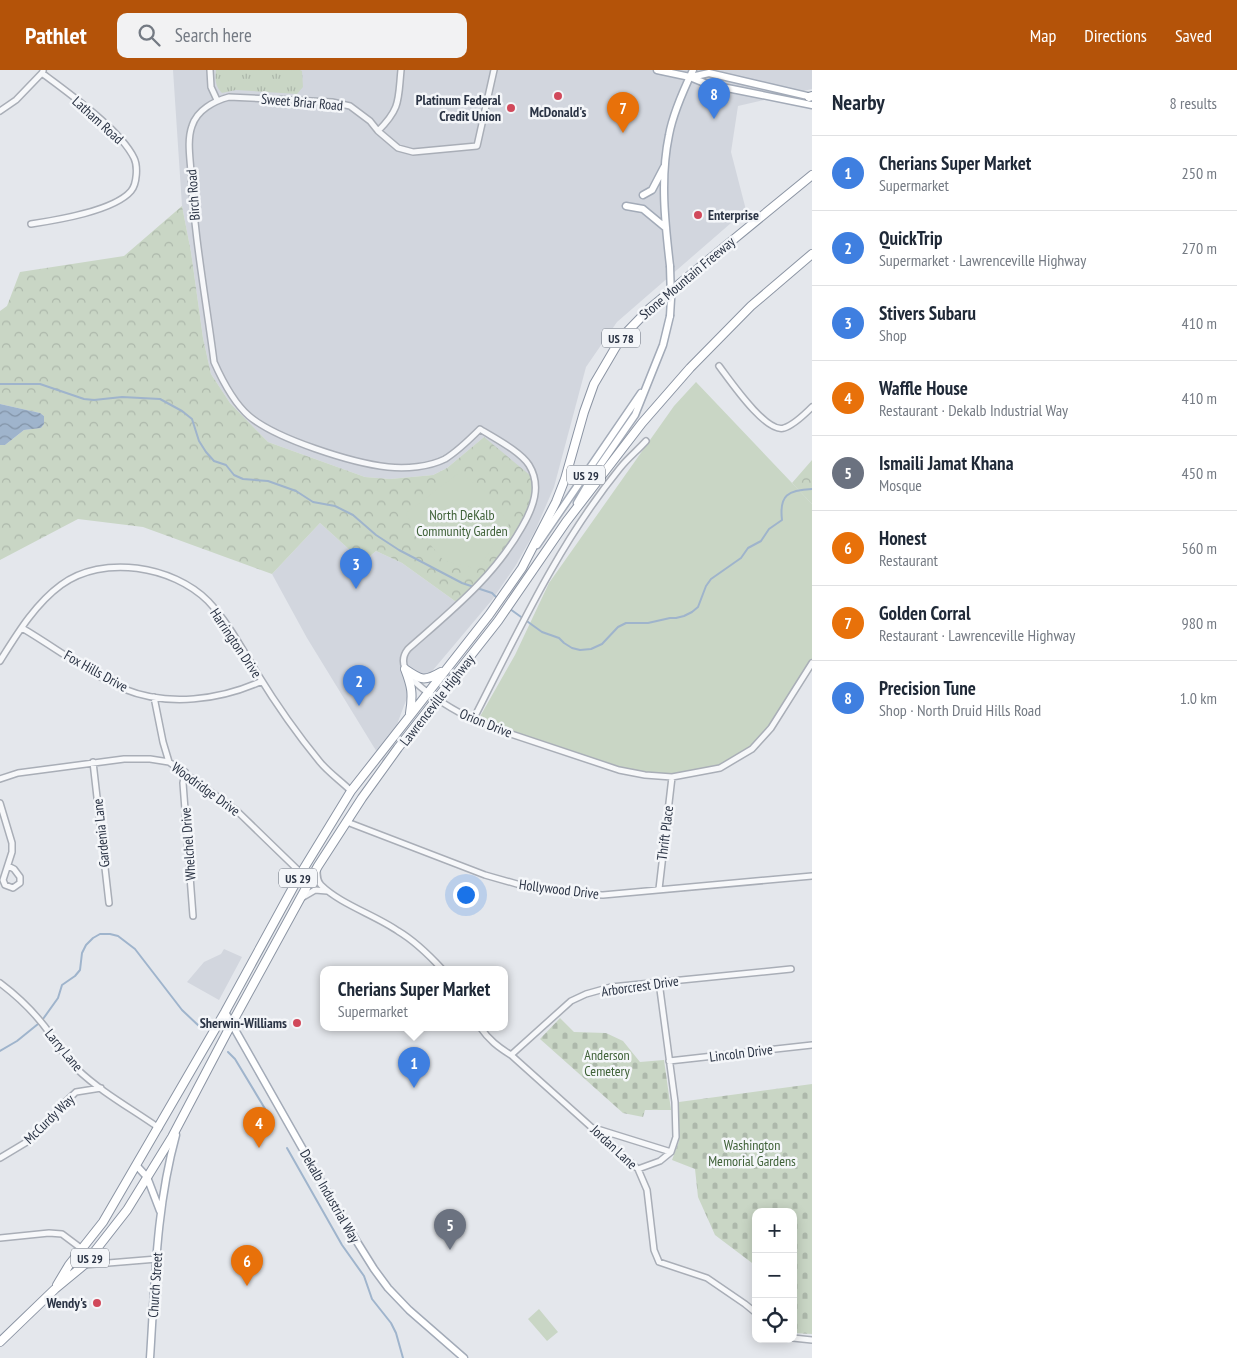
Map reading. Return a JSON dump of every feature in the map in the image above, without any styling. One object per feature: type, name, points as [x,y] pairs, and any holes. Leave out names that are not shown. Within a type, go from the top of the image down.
[{"type":"highway","name":"Stone Mountain Freeway","points":[[522,568],[556,502],[565,479],[594,384],[621,338],[650,308],[812,176]]},
{"type":"highway","points":[[566,522],[642,423],[690,368],[751,306],[812,254]]},
{"type":"highway","name":"Lawrenceville Highway","points":[[232,1023],[318,866],[347,822],[398,748],[438,700],[498,621],[566,522]]},
{"type":"highway","name":"Lawrenceville Highway","points":[[225,1012],[301,873],[351,791],[489,615],[522,568]]},
{"type":"highway","points":[[405,669],[422,679],[432,677],[446,669]]},
{"type":"highway","points":[[405,669],[413,696],[409,715]]},
{"type":"highway","name":"US 29","points":[[55,1289],[69,1265],[103,1222],[225,1012]]},
{"type":"highway","name":"US 29","points":[[0,1342],[55,1289],[84,1265],[127,1210],[178,1126],[232,1023]]},
{"type":"main road","points":[[657,70],[690,77],[706,84],[812,106]]},
{"type":"main road","name":"Lawrenceville Highway","points":[[566,522],[594,474],[635,415],[663,345],[670,316],[671,298],[666,228],[665,166],[669,134],[679,102],[693,70]]},
{"type":"main road","points":[[690,77],[709,73],[811,97]]},
{"type":"main road","points":[[643,195],[652,190],[665,166]]},
{"type":"main road","points":[[626,206],[643,209],[666,228]]},
{"type":"main road","name":"Lawrenceville Highway","points":[[522,568],[649,381]]},
{"type":"main road","name":"Dekalb Industrial Way","points":[[225,1012],[291,1131],[374,1269],[388,1288],[409,1310],[460,1357]]},
{"type":"main road","name":"Church Street","points":[[150,1358],[160,1212],[169,1160],[178,1126]]},
{"type":"main road","name":"Church Street","points":[[136,1166],[147,1177],[160,1212]]},
{"type":"street","points":[[210,70],[211,87],[217,100]]},
{"type":"street","points":[[378,131],[390,119],[397,107],[401,70]]},
{"type":"street","name":"Sweet Briar Road","points":[[217,100],[229,97],[332,102],[350,106],[370,121],[378,131],[398,148],[413,152],[477,146],[494,70]]},
{"type":"street","points":[[0,111],[16,100],[42,71]]},
{"type":"street","name":"Latham Road","points":[[31,224],[89,212],[123,197],[132,190],[136,169],[135,160],[128,147],[96,115],[42,71]]},
{"type":"street","name":"Birch Road","points":[[217,100],[197,116],[192,126],[189,142],[192,207],[214,362],[219,374],[247,414],[256,422],[278,434],[308,446],[366,464],[406,468],[443,459],[462,447],[480,429],[508,447],[529,465],[535,485],[535,498],[530,512],[512,544],[489,575],[462,603],[408,649],[404,661],[405,669]]},
{"type":"street","points":[[719,366],[753,409],[776,428],[784,428],[812,407]]},
{"type":"street","points":[[473,720],[533,602],[579,524],[620,467],[646,441]]},
{"type":"street","name":"Harrington Drive","points":[[0,661],[42,602],[63,584],[86,573],[114,567],[144,568],[167,575],[192,588],[208,602],[225,624],[297,732],[322,764],[351,791]]},
{"type":"street","name":"Fox Hills Drive","points":[[22,628],[86,668],[125,689],[154,697],[197,699],[229,694],[262,681]]},
{"type":"street","name":"Orion Drive","points":[[405,669],[438,700],[473,720],[619,770],[645,775],[672,777],[720,768],[752,749],[771,728],[812,663]]},
{"type":"street","points":[[154,697],[162,742],[169,762]]},
{"type":"street","name":"Woodridge Drive","points":[[0,779],[18,773],[93,762],[124,759],[150,759],[169,762],[236,810],[301,873]]},
{"type":"street","name":"Gardenia Lane","points":[[93,762],[109,903]]},
{"type":"street","name":"Whelchel Drive","points":[[185,772],[183,783],[193,916]]},
{"type":"street","name":"Thrift Place","points":[[659,889],[672,777]]},
{"type":"street","points":[[0,803],[12,838],[8,866]]},
{"type":"street","name":"Hollywood Drive","points":[[347,822],[485,874],[517,884],[553,891],[603,895],[812,876]]},
{"type":"street","points":[[318,866],[317,876],[319,883],[330,892],[400,932],[419,946],[439,966]]},
{"type":"street","points":[[300,900],[312,890],[330,892]]},
{"type":"street","name":"Arborcrest Drive","points":[[511,1055],[571,1001],[586,994],[611,987],[791,969]]},
{"type":"street","points":[[638,1169],[660,1161],[671,1152],[676,1137],[676,1116],[670,1061],[659,982]]},
{"type":"street","name":"Larry Lane","points":[[0,983],[18,996],[50,1034],[66,1058],[77,1069],[159,1128]]},
{"type":"street","name":"Jordan Lane","points":[[483,1031],[496,1045],[511,1055],[638,1169],[648,1190],[654,1250],[658,1262],[707,1278],[752,1309]]},
{"type":"street","name":"Lincoln Drive","points":[[670,1061],[812,1045]]},
{"type":"street","name":"McCurdy Way","points":[[0,1158],[30,1140],[76,1092],[101,1088]]},
{"type":"street","points":[[592,1127],[671,1152]]},
{"type":"street","points":[[0,1238],[49,1233],[62,1234],[82,1249]]},
{"type":"street","points":[[84,1265],[157,1259]]},
{"type":"street","points":[[797,1338],[812,1340]]},
{"type":"shaded area","points":[[173,70],[812,70],[812,89],[738,106],[731,152],[746,210],[617,322],[586,367],[554,487],[535,531],[516,565],[492,600],[428,676],[408,695],[383,762],[307,638],[272,574],[320,523],[363,562],[376,551],[402,563],[459,604],[484,437],[447,468],[433,475],[390,479],[365,477],[268,442],[230,403],[211,374],[203,338],[191,252],[182,206]]},
{"type":"shaded area","points":[[224,949],[242,957],[219,1000],[187,982],[204,962],[221,954]]},
{"type":"green space","points":[[216,70],[300,70],[302,71],[303,87],[297,94],[236,90],[222,93],[216,82]]},
{"type":"green space","points":[[182,206],[191,252],[203,338],[211,374],[230,403],[268,442],[365,477],[390,479],[433,475],[447,468],[484,437],[531,476],[534,495],[521,526],[504,552],[459,604],[402,563],[376,551],[363,562],[320,523],[272,574],[143,527],[78,519],[0,560],[0,445],[5,445],[24,430],[41,428],[44,424],[44,416],[40,413],[0,404],[0,311],[7,306],[20,272],[124,256]]},
{"type":"green space","points":[[696,382],[812,504],[812,663],[773,727],[748,751],[722,769],[670,775],[609,768],[478,720],[515,655],[549,583],[674,406]]},
{"type":"green space","points":[[812,460],[812,504],[792,483]]},
{"type":"green space","name":"North DeKalb Community Garden","points":[[460,472],[492,497],[509,524],[478,569],[444,561],[405,514]]},
{"type":"green space","name":"Anderson Cemetery","points":[[560,1018],[574,1032],[606,1033],[623,1041],[640,1062],[664,1060],[671,1110],[645,1110],[643,1117],[623,1113],[540,1039]]},
{"type":"green space","name":"Washington Memorial Gardens","points":[[812,1084],[812,1334],[797,1333],[797,1208],[752,1208],[752,1263],[715,1235],[698,1197],[695,1169],[672,1160],[679,1141],[679,1102]]},
{"type":"green space","points":[[539,1309],[558,1332],[547,1341],[528,1319]]},
{"type":"water","points":[[0,404],[40,413],[44,416],[44,424],[41,428],[24,430],[5,445],[0,445]]},
{"type":"waterway","points":[[0,384],[40,384],[84,399],[94,400],[122,397],[160,399],[192,419],[199,441],[206,452],[214,461],[226,465],[234,475],[243,479],[268,481],[296,491],[313,502],[335,506],[353,515],[376,535],[399,550],[462,583],[492,593],[497,598]]},
{"type":"waterway","points":[[510,609],[542,632],[559,638],[572,648],[580,650],[591,649],[602,644],[618,627],[626,623],[648,623],[684,616],[698,607],[706,586],[711,579],[741,558],[748,548],[761,541],[769,529],[782,520],[782,505],[787,496],[797,491],[812,489]]},
{"type":"waterway","points":[[43,1019],[58,998],[62,985],[80,970],[82,953],[86,945],[100,934],[110,934],[118,936],[135,949],[182,1010],[200,1027]]},
{"type":"waterway","points":[[0,1051],[17,1041],[38,1024]]},
{"type":"waterway","points":[[228,1052],[235,1059],[270,1117]]},
{"type":"waterway","points":[[287,1148],[342,1245],[364,1276],[372,1299],[391,1323],[403,1358]]},
{"type":"place","name":"McDonald's","points":[[558,96]]},
{"type":"place","name":"Platinum Federal Credit Union","points":[[511,108]]},
{"type":"place","name":"Precision Tune","points":[[714,119]]},
{"type":"place","name":"Golden Corral","points":[[623,133]]},
{"type":"place","name":"Enterprise","points":[[698,215]]},
{"type":"place","name":"Stivers Subaru","points":[[356,589]]},
{"type":"place","name":"QuickTrip","points":[[359,706]]},
{"type":"place","name":"Sherwin-Williams","points":[[297,1023]]},
{"type":"place","name":"Cherians Super Market","points":[[414,1088]]},
{"type":"place","name":"Waffle House","points":[[259,1148]]},
{"type":"place","name":"Ismaili Jamat Khana","points":[[450,1250]]},
{"type":"place","name":"Honest","points":[[247,1286]]},
{"type":"place","name":"Wendy's","points":[[97,1303]]}]
